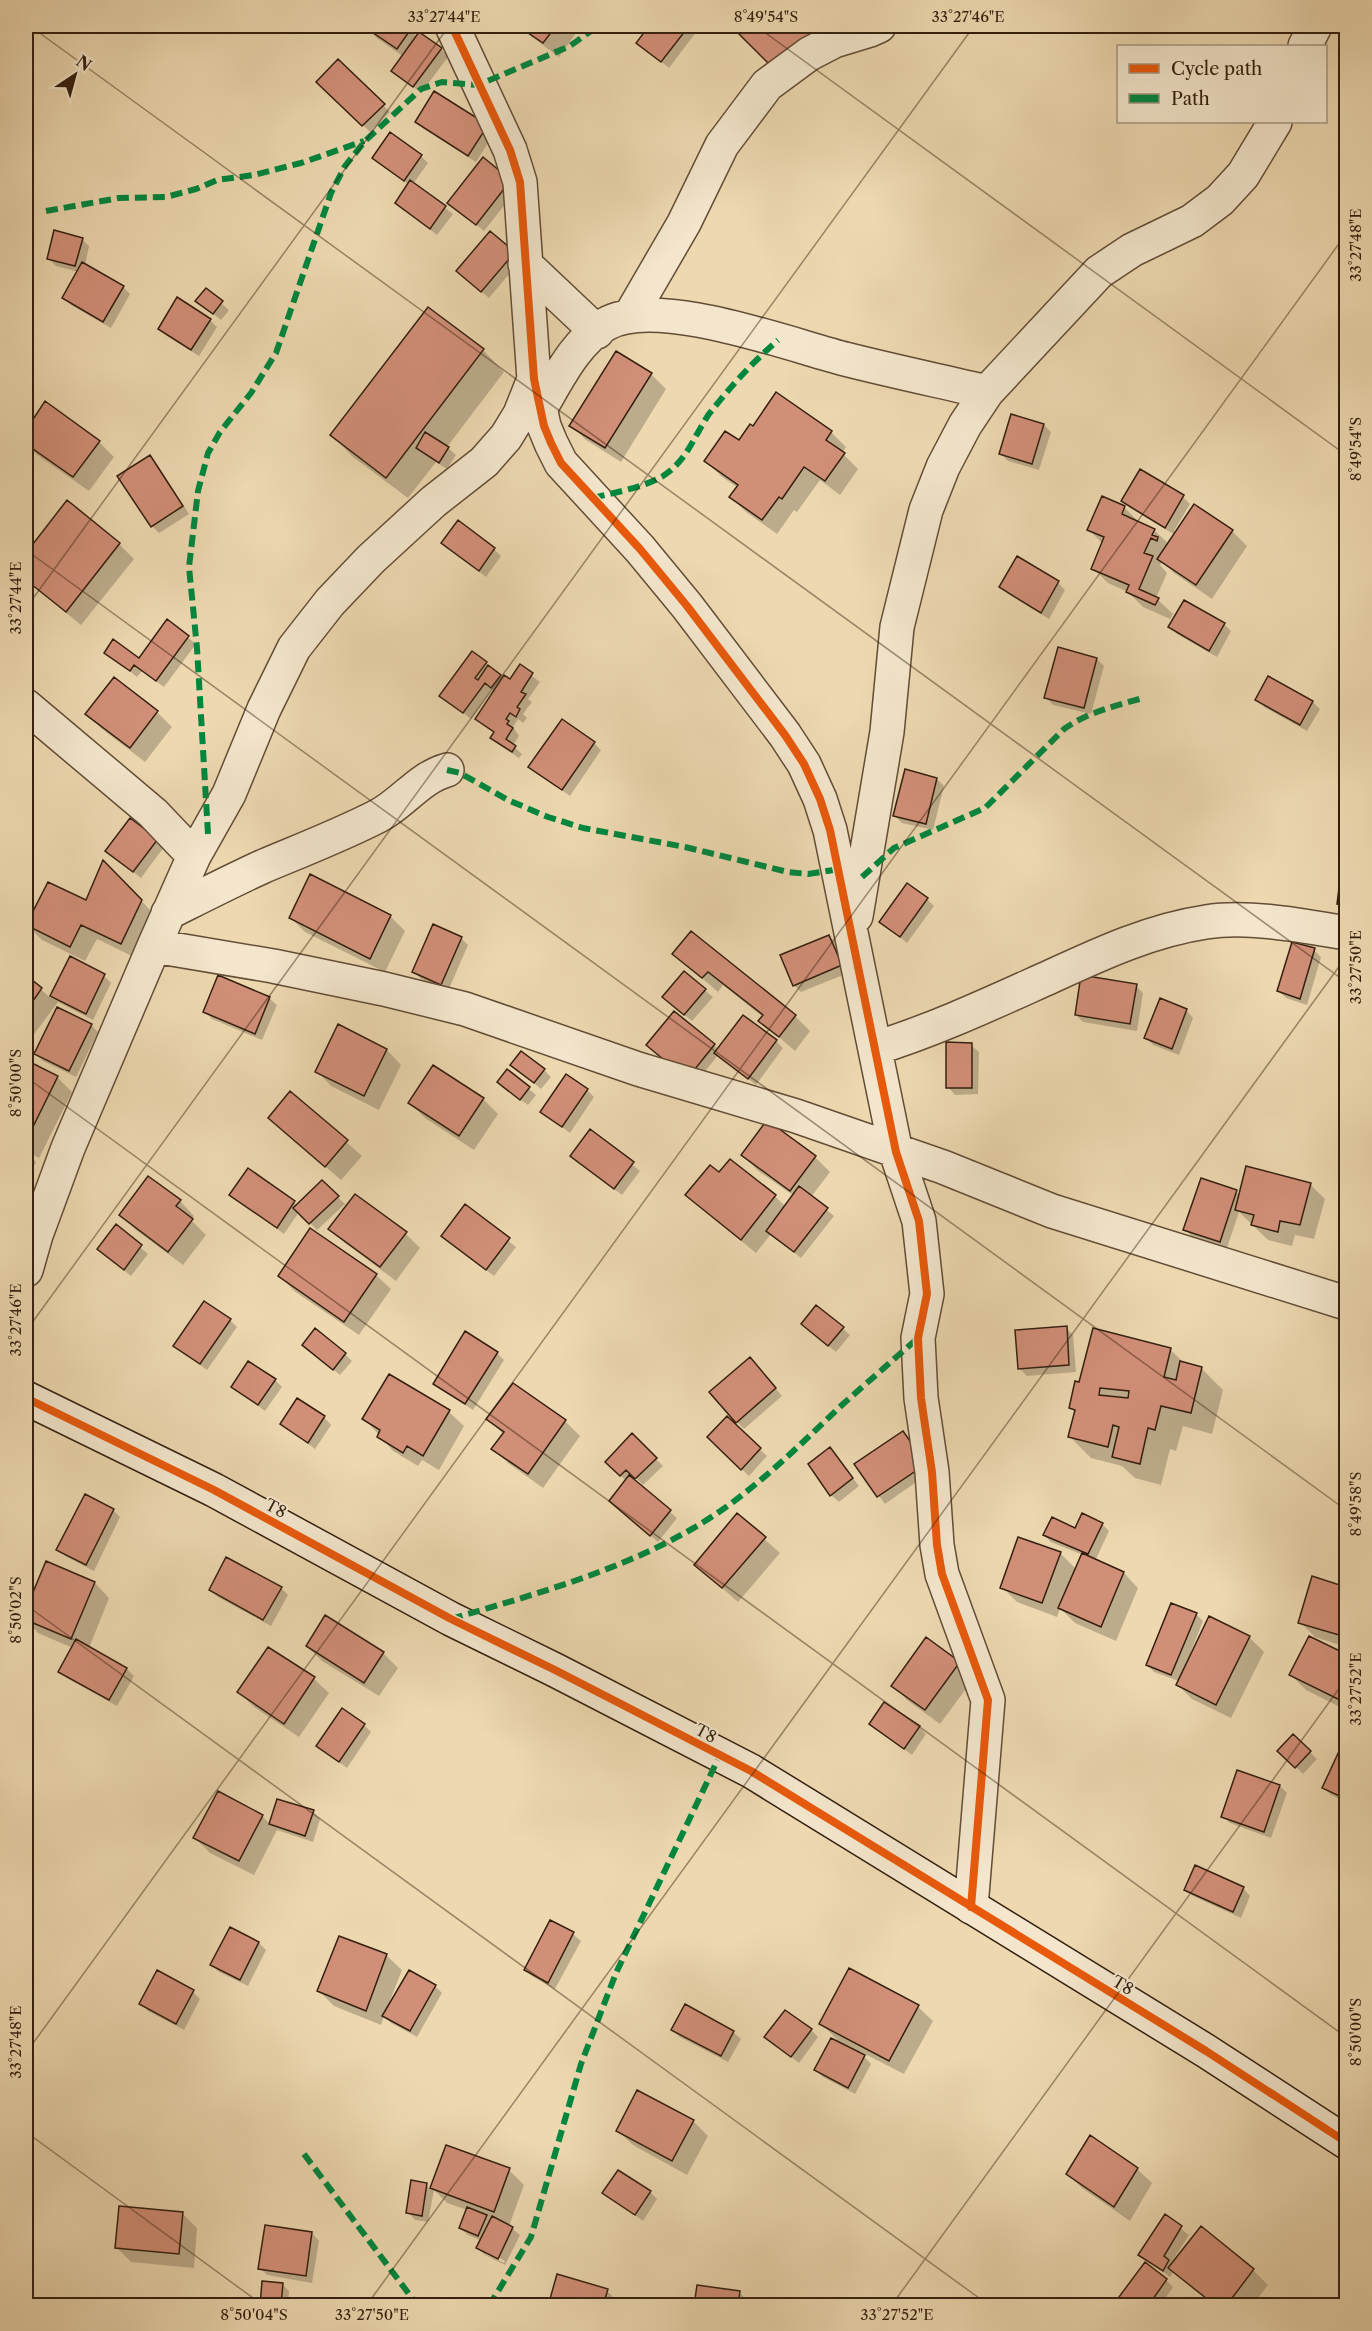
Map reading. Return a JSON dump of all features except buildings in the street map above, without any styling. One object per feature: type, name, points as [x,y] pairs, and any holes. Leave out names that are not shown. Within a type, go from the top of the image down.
[{"type":"street","points":[[452,26],[510,150],[520,182],[537,394],[551,443],[561,463],[640,549],[687,606],[785,735],[804,764],[820,799],[830,830],[896,1152],[919,1221],[927,1294],[918,1338],[921,1398],[932,1472],[937,1545],[942,1574],[988,1700],[971,1908]]},
{"type":"street","points":[[630,316],[680,231],[722,145],[767,85],[809,54],[834,41],[879,26]]},
{"type":"street","points":[[1306,45],[1315,26]]},
{"type":"street","points":[[852,935],[887,732],[897,627],[926,510],[943,467],[965,425],[987,392],[1068,303],[1099,272],[1132,250],[1192,221],[1220,200],[1243,176],[1274,123]]},
{"type":"street","points":[[525,264],[597,332]]},
{"type":"street","points":[[26,1270],[36,1235],[68,1148],[168,913],[194,856],[229,794],[264,710],[294,648],[330,602],[371,559],[433,502],[484,462],[506,437],[520,414],[588,338],[607,323],[630,316],[661,315],[715,324],[845,359],[987,392]]},
{"type":"street","points":[[26,706],[153,813],[194,856]]},
{"type":"street","points":[[168,913],[381,814],[412,792],[422,781],[434,773],[447,770]]},
{"type":"street","points":[[876,1048],[914,1036],[1156,932],[1208,921],[1250,921],[1347,933]]},
{"type":"street","points":[[154,946],[273,966],[384,989],[465,1009],[638,1069],[796,1116],[963,1175],[1052,1211],[1347,1304]]},
{"type":"street","name":"T8","points":[[26,1398],[204,1485],[451,1619],[751,1771],[1206,2051],[1347,2142]]},
{"type":"marked path","points":[[208,834],[197,648],[189,567],[198,491],[208,453],[220,432],[251,393],[276,353],[331,193],[345,166],[365,141],[421,89],[442,82],[478,85],[570,46],[598,26]]},
{"type":"marked path","points":[[46,211],[119,198],[166,197],[196,189],[217,180],[254,175],[301,163],[364,141]]},
{"type":"marked path","points":[[593,498],[646,484],[671,470],[684,456],[717,404],[750,366],[778,340]]},
{"type":"marked path","points":[[862,877],[894,848],[985,808],[1064,729],[1073,723],[1102,710],[1143,698]]},
{"type":"marked path","points":[[447,770],[460,773],[508,800],[548,817],[583,828],[685,847],[788,872],[808,874],[840,869]]},
{"type":"marked path","points":[[451,1619],[588,1576],[654,1549],[685,1533],[716,1514],[766,1476],[918,1338]]},
{"type":"marked path","points":[[489,2306],[531,2237],[581,2064],[616,1973],[720,1755]]},
{"type":"marked path","points":[[304,2154],[418,2306]]},
{"type":"cycle path","points":[[452,26],[510,150],[520,182],[534,379],[544,426],[551,443],[561,463],[640,549],[687,606],[785,735],[804,764],[820,799],[830,830],[896,1152],[919,1221],[927,1294],[918,1338],[921,1398],[932,1472],[937,1545],[942,1574],[988,1700],[971,1907]]},
{"type":"cycle path","points":[[26,1398],[214,1490],[451,1619],[751,1771],[1206,2051],[1346,2142]]}]
